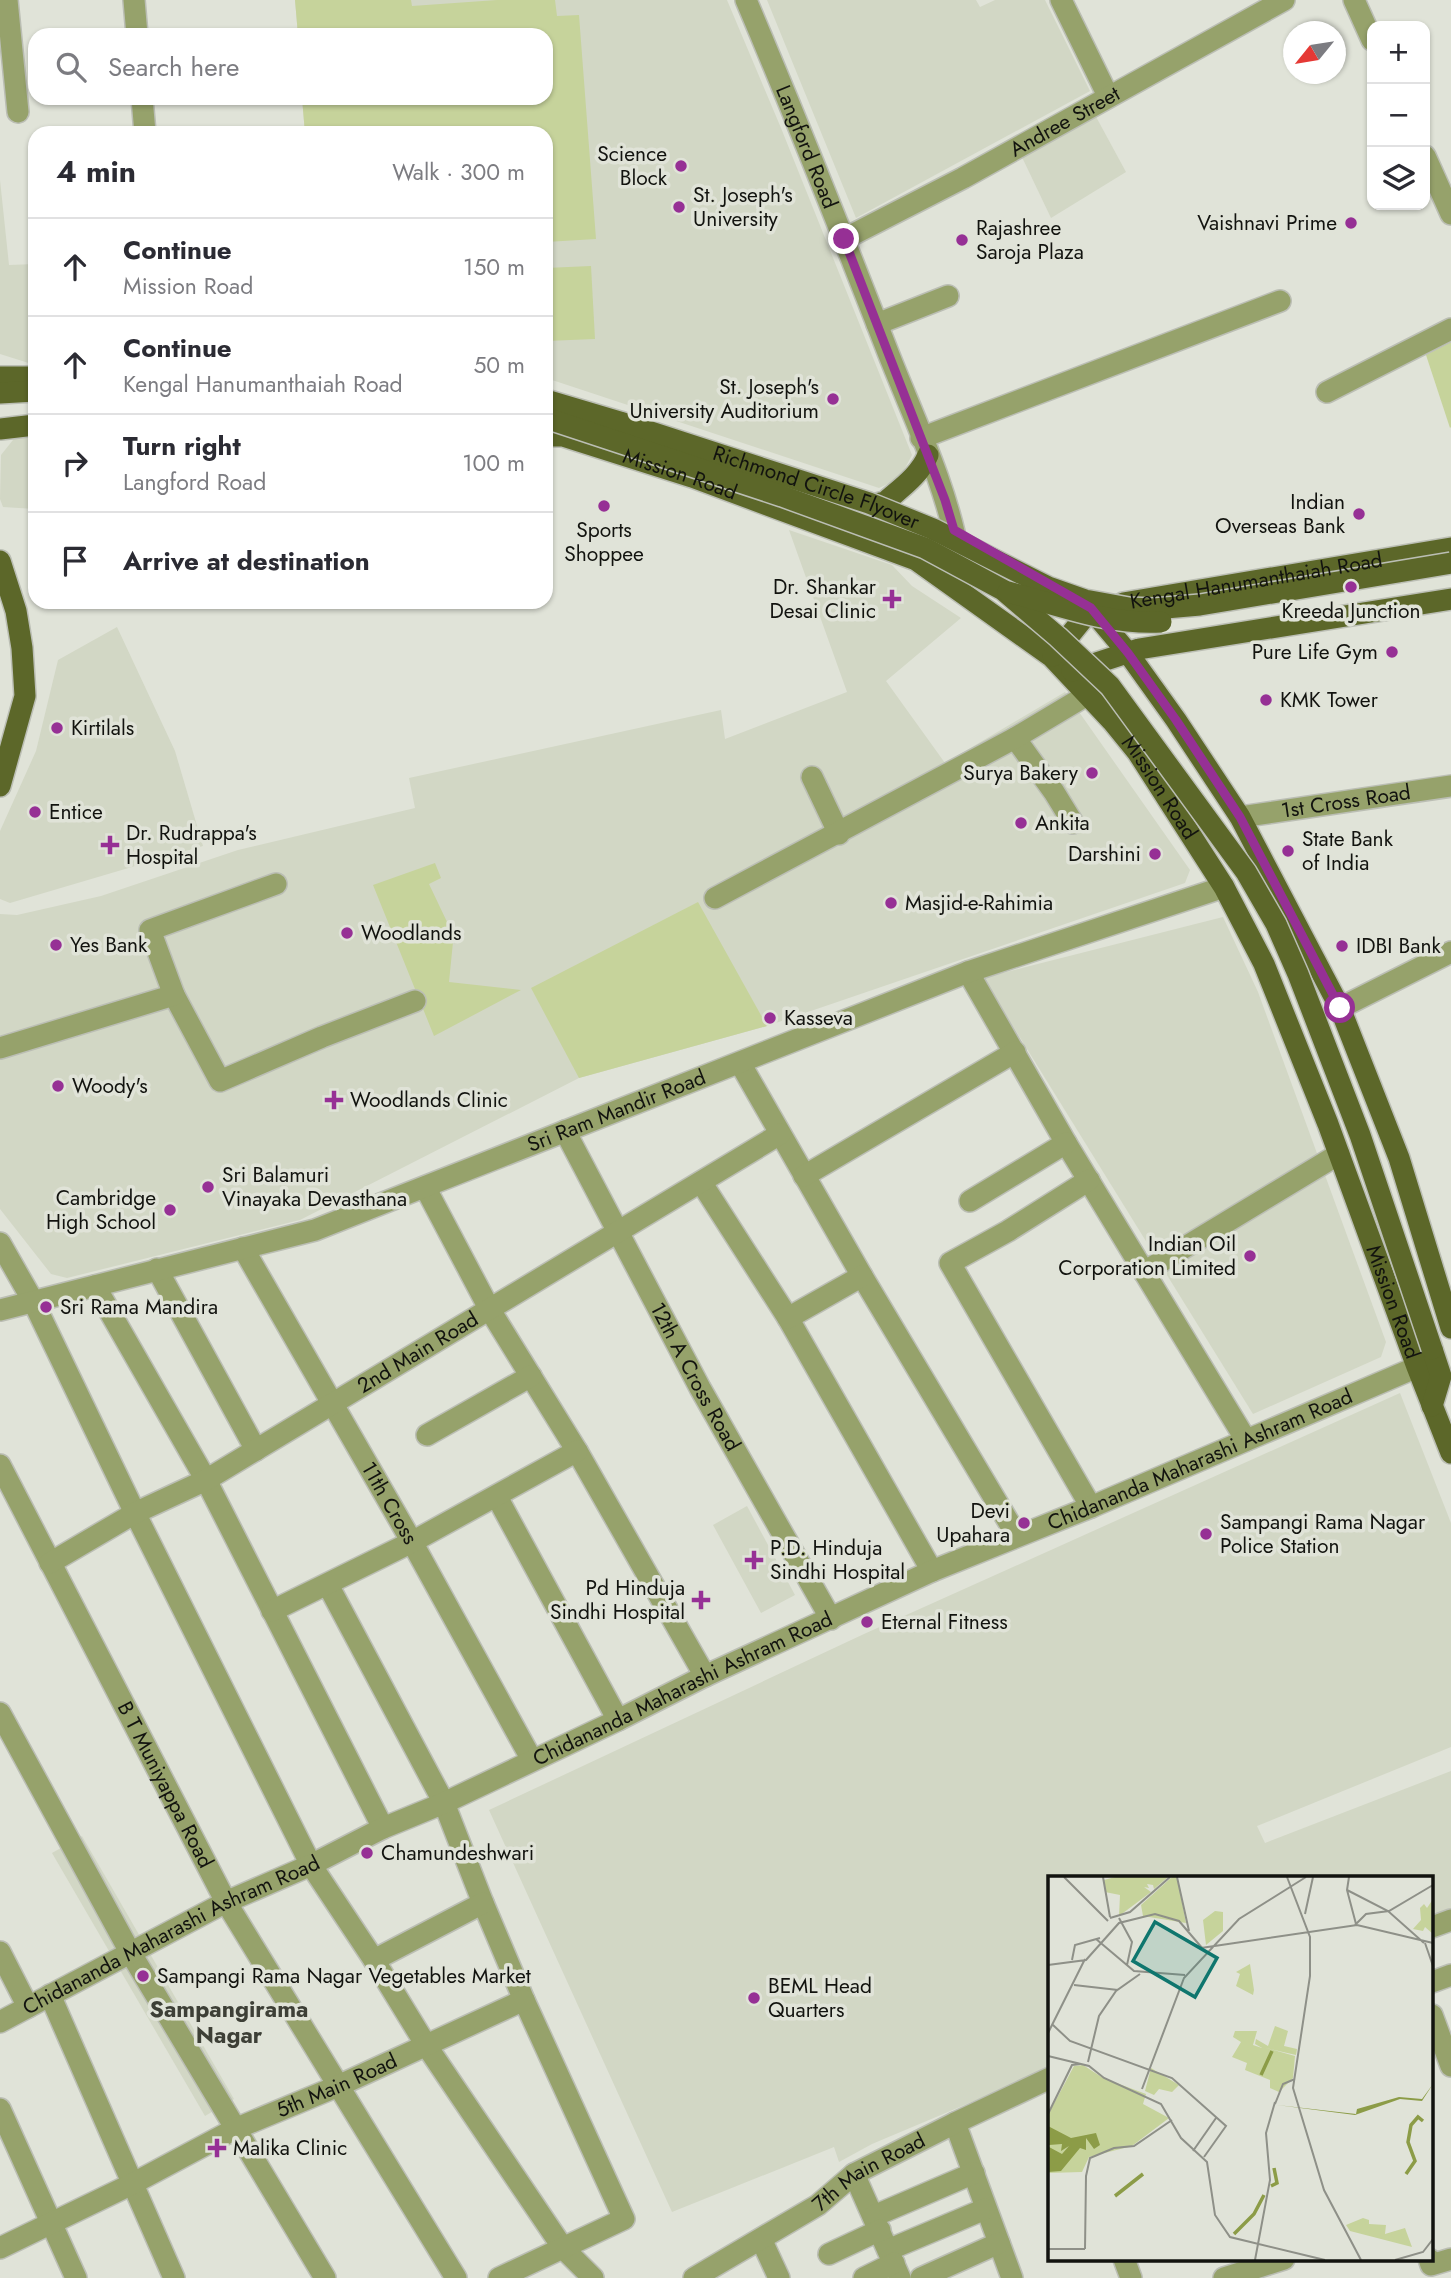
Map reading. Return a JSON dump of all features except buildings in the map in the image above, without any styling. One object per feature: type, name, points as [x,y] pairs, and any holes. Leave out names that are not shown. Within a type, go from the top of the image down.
[{"type":"main road","points":[[0,377],[28,377]]},
{"type":"main road","points":[[0,393],[28,391]]},
{"type":"main road","name":"Mission Road","points":[[553,393],[624,415],[954,530]]},
{"type":"main road","name":"Richmond Circle Flyover","points":[[553,402],[870,503],[945,534],[1048,587],[1085,600],[1129,608],[1200,605],[1451,563]]},
{"type":"main road","points":[[3,425],[28,416]]},
{"type":"main road","name":"Richmond Circle Flyover","points":[[553,420],[782,496],[925,548],[1003,590],[1082,614],[1131,623],[1179,622],[1451,577]]},
{"type":"main road","points":[[3,425],[28,425]]},
{"type":"main road","name":"Mission Road","points":[[553,436],[563,436],[692,477],[916,560],[1052,657],[1068,672],[1138,753],[1224,887],[1264,964],[1339,1154],[1451,1453]]},
{"type":"main road","points":[[880,503],[911,481],[925,463],[925,447]]},
{"type":"main road","points":[[954,530],[1091,608],[1128,653],[1176,720],[1240,817],[1340,1008],[1399,1158],[1451,1328]]},
{"type":"main road","name":"Kengal Hanumanthaiah Road","points":[[1091,608],[1451,548]]},
{"type":"main road","points":[[0,561],[18,623],[25,696],[0,786]]},
{"type":"main road","name":"Richmond Circle Flyover","points":[[1003,590],[1110,686],[1246,872],[1276,924],[1360,1135],[1441,1376],[1432,1406]]},
{"type":"main road","points":[[1068,672],[1128,653],[1451,599]]},
{"type":"main road","points":[[1052,657],[1091,608]]},
{"type":"street","points":[[7,0],[18,112]]},
{"type":"street","points":[[134,0],[136,28]]},
{"type":"street","name":"Langford Road","points":[[746,0],[844,239],[925,447],[954,530],[965,596]]},
{"type":"street","points":[[1061,0],[1108,96]]},
{"type":"street","name":"Andree Street","points":[[844,239],[963,178],[1284,0]]},
{"type":"street","points":[[1354,0],[1367,29]]},
{"type":"street","points":[[143,105],[144,126]]},
{"type":"street","points":[[1430,167],[1451,214]]},
{"type":"street","points":[[877,324],[948,296]]},
{"type":"street","points":[[925,447],[1280,301]]},
{"type":"street","points":[[1327,392],[1451,329]]},
{"type":"street","points":[[715,898],[1015,738],[1087,695]]},
{"type":"street","points":[[1015,738],[1073,823]]},
{"type":"street","points":[[812,777],[839,834]]},
{"type":"street","name":"1st Cross Road","points":[[1240,817],[1451,786]]},
{"type":"street","points":[[276,884],[150,930],[174,995],[220,1081],[321,1037],[415,1001]]},
{"type":"street","name":"Sri Ram Mandir Road","points":[[0,1310],[315,1230],[968,972],[1224,887]]},
{"type":"street","points":[[1340,1008],[1451,951]]},
{"type":"street","points":[[968,972],[1066,1143],[1246,1440]]},
{"type":"street","points":[[0,1048],[174,995]]},
{"type":"street","points":[[804,1176],[1015,1052]]},
{"type":"street","points":[[740,1063],[862,1276],[1017,1536]]},
{"type":"street","name":"12th A Cross Road","points":[[565,1131],[700,1388],[831,1619]]},
{"type":"street","name":"2nd Main Road","points":[[50,1563],[135,1513],[206,1480],[780,1133]]},
{"type":"street","points":[[970,1201],[1066,1143]]},
{"type":"street","points":[[1144,1272],[1339,1154]]},
{"type":"street","points":[[1089,1180],[1008,1231],[950,1263],[1091,1507]]},
{"type":"street","points":[[701,1182],[788,1318],[932,1571]]},
{"type":"street","points":[[425,1187],[489,1310],[577,1451],[705,1676]]},
{"type":"street","points":[[0,1243],[33,1301],[135,1513],[311,1865],[426,2045],[563,2248],[593,2278]]},
{"type":"street","name":"11th Cross","points":[[243,1248],[412,1542],[532,1760]]},
{"type":"street","points":[[157,1269],[256,1450]]},
{"type":"street","points":[[788,1318],[862,1276]]},
{"type":"street","points":[[95,1286],[206,1480],[383,1828]]},
{"type":"street","name":"Chidananda Maharashi Ashram Road","points":[[0,2022],[226,1902],[311,1865],[383,1828],[444,1803],[705,1676],[932,1571],[1091,1507],[1417,1367]]},
{"type":"street","points":[[427,1435],[531,1376]]},
{"type":"street","points":[[272,1612],[412,1542],[577,1451]]},
{"type":"street","name":"B T Muniyappa Road","points":[[0,1465],[226,1902],[456,2278]]},
{"type":"street","points":[[496,1497],[618,1720]]},
{"type":"street","points":[[328,1585],[444,1803],[524,2000],[624,2219],[499,2278]]},
{"type":"street","points":[[3,1722],[130,1952],[325,2278]]},
{"type":"street","points":[[374,1960],[483,1903]]},
{"type":"street","points":[[1434,1926],[1451,1920]]},
{"type":"street","points":[[0,1952],[28,2007]]},
{"type":"street","points":[[1434,1981],[1451,1975]]},
{"type":"street","points":[[50,1995],[174,2278]]},
{"type":"street","name":"5th Main Road","points":[[0,2248],[235,2129],[338,2086],[524,2000]]},
{"type":"street","points":[[1434,2020],[1451,2066]]},
{"type":"street","name":"7th Main Road","points":[[694,2278],[818,2205],[854,2174],[1048,2079]]},
{"type":"street","points":[[0,2109],[76,2278]]},
{"type":"street","points":[[955,2123],[1012,2278]]},
{"type":"street","points":[[829,2254],[877,2223],[974,2173]]},
{"type":"street","points":[[854,2174],[894,2264]]},
{"type":"street","points":[[864,2278],[894,2264],[985,2208]]},
{"type":"street","points":[[761,2239],[779,2278]]},
{"type":"street","points":[[921,2278],[999,2243]]},
{"type":"street","points":[[1124,2260],[1131,2278]]},
{"type":"street","points":[[1224,2278],[1259,2263],[1278,2260]]},
{"type":"shaded area","name":"St. Joseph's University","points":[[295,0],[727,0],[912,455],[903,472],[892,482],[879,488],[553,380],[553,126],[304,126],[303,105],[553,105],[553,28],[297,28]]},
{"type":"shaded area","name":"St. Joseph's University","points":[[767,0],[976,0],[980,7],[995,0],[1045,0],[1090,91],[856,218]]},
{"type":"shaded area","points":[[1094,113],[1126,172],[1051,218],[1020,153]]},
{"type":"shaded area","points":[[0,180],[9,265],[28,264],[28,363],[0,354]]},
{"type":"shaded area","points":[[28,434],[28,509],[3,507],[0,499],[1,455],[17,435]]},
{"type":"shaded area","points":[[789,530],[892,565],[912,586],[961,618],[886,681],[945,763],[1065,692],[1190,870],[1185,883],[767,1026],[579,1078],[300,1220],[67,1278],[51,1274],[0,1209],[0,914],[17,915],[101,896],[238,850],[415,808],[409,778],[721,710],[725,739],[847,692]]},
{"type":"shaded area","points":[[117,627],[175,751],[203,846],[10,903],[0,899],[0,831],[36,751],[58,660]]},
{"type":"shaded area","points":[[1223,917],[1258,992],[1386,1342],[1381,1357],[1253,1414],[983,978]]},
{"type":"shaded area","points":[[1400,1393],[1451,1523],[1451,1747],[1257,1826],[1265,1843],[1451,1771],[1451,1914],[1434,1920],[1434,1876],[1048,1876],[1048,2070],[872,2144],[839,2162],[834,2147],[672,2212],[489,1810],[864,1634]]},
{"type":"shaded area","name":"P.D. Hinduja Sindhi Hospital","points":[[747,1506],[795,1595],[761,1613],[713,1525]]},
{"type":"shaded area","name":"Sampangi Rama Nagar Vegetables Market","points":[[82,1836],[234,2099],[205,2116],[52,1853]]},
{"type":"green space","points":[[295,0],[411,0],[412,6],[497,0],[555,0],[557,16],[579,15],[596,239],[553,242],[553,126],[304,126],[303,105],[553,105],[553,28],[297,28]]},
{"type":"green space","points":[[591,266],[595,339],[553,341],[553,268]]},
{"type":"green space","points":[[1451,342],[1451,427],[1450,428],[1426,355]]},
{"type":"green space","points":[[435,863],[441,878],[429,884],[448,924],[455,922],[449,982],[521,990],[434,1036],[373,885]]},
{"type":"green space","points":[[698,902],[767,1026],[579,1078],[531,988]]},
{"type":"place","name":"Science Block","points":[[681,166]]},
{"type":"place","name":"St. Joseph's University","points":[[679,207]]},
{"type":"place","name":"Vaishnavi Prime","points":[[1351,223]]},
{"type":"place","name":"Rajashree Saroja Plaza","points":[[962,240]]},
{"type":"place","name":"St. Joseph's University Auditorium","points":[[833,399]]},
{"type":"place","name":"Sports Shoppee","points":[[604,506]]},
{"type":"place","name":"Indian Overseas Bank","points":[[1359,514]]},
{"type":"place","name":"Kreeda Junction","points":[[1351,587]]},
{"type":"place","name":"Dr. Shankar Desai Clinic","points":[[892,599]]},
{"type":"place","name":"Pure Life Gym","points":[[1392,652]]},
{"type":"place","name":"KMK Tower","points":[[1266,700]]},
{"type":"place","name":"Kirtilals","points":[[57,728]]},
{"type":"place","name":"Surya Bakery","points":[[1092,773]]},
{"type":"place","name":"Entice","points":[[35,812]]},
{"type":"place","name":"Ankita","points":[[1021,823]]},
{"type":"place","name":"Dr. Rudrappa's Hospital","points":[[110,845]]},
{"type":"place","name":"State Bank of India","points":[[1288,851]]},
{"type":"place","name":"Darshini","points":[[1155,854]]},
{"type":"place","name":"Masjid-e-Rahimia","points":[[891,903]]},
{"type":"place","name":"Woodlands","points":[[347,933]]},
{"type":"place","name":"Yes Bank","points":[[56,945]]},
{"type":"place","name":"IDBI Bank","points":[[1342,946]]},
{"type":"place","name":"Kasseva","points":[[770,1018]]},
{"type":"place","name":"Woody's","points":[[58,1086]]},
{"type":"place","name":"Woodlands Clinic","points":[[334,1100]]},
{"type":"place","name":"Sri Balamuri Vinayaka Devasthana","points":[[208,1187]]},
{"type":"place","name":"Cambridge High School","points":[[170,1210]]},
{"type":"place","name":"Indian Oil Corporation Limited","points":[[1250,1256]]},
{"type":"place","name":"Sri Rama Mandira","points":[[46,1307]]},
{"type":"place","name":"Devi Upahara","points":[[1024,1523]]},
{"type":"place","name":"Sampangi Rama Nagar Police Station","points":[[1206,1534]]},
{"type":"place","name":"P.D. Hinduja Sindhi Hospital","points":[[754,1560]]},
{"type":"place","name":"Pd Hinduja Sindhi Hospital","points":[[701,1600]]},
{"type":"place","name":"Eternal Fitness","points":[[867,1622]]},
{"type":"place","name":"Chamundeshwari","points":[[367,1853]]},
{"type":"place","name":"Sampangi Rama Nagar Vegetables Market","points":[[143,1976]]},
{"type":"place","name":"BEML Head Quarters","points":[[754,1998]]},
{"type":"place","name":"Malika Clinic","points":[[217,2148]]},
{"type":"district","name":"Sampangirama Nagar","points":[[229,2022]]},
{"type":"route","points":[[844,239],[949,510],[954,530],[1091,608],[1128,653],[1240,817],[1340,1008]]}]
